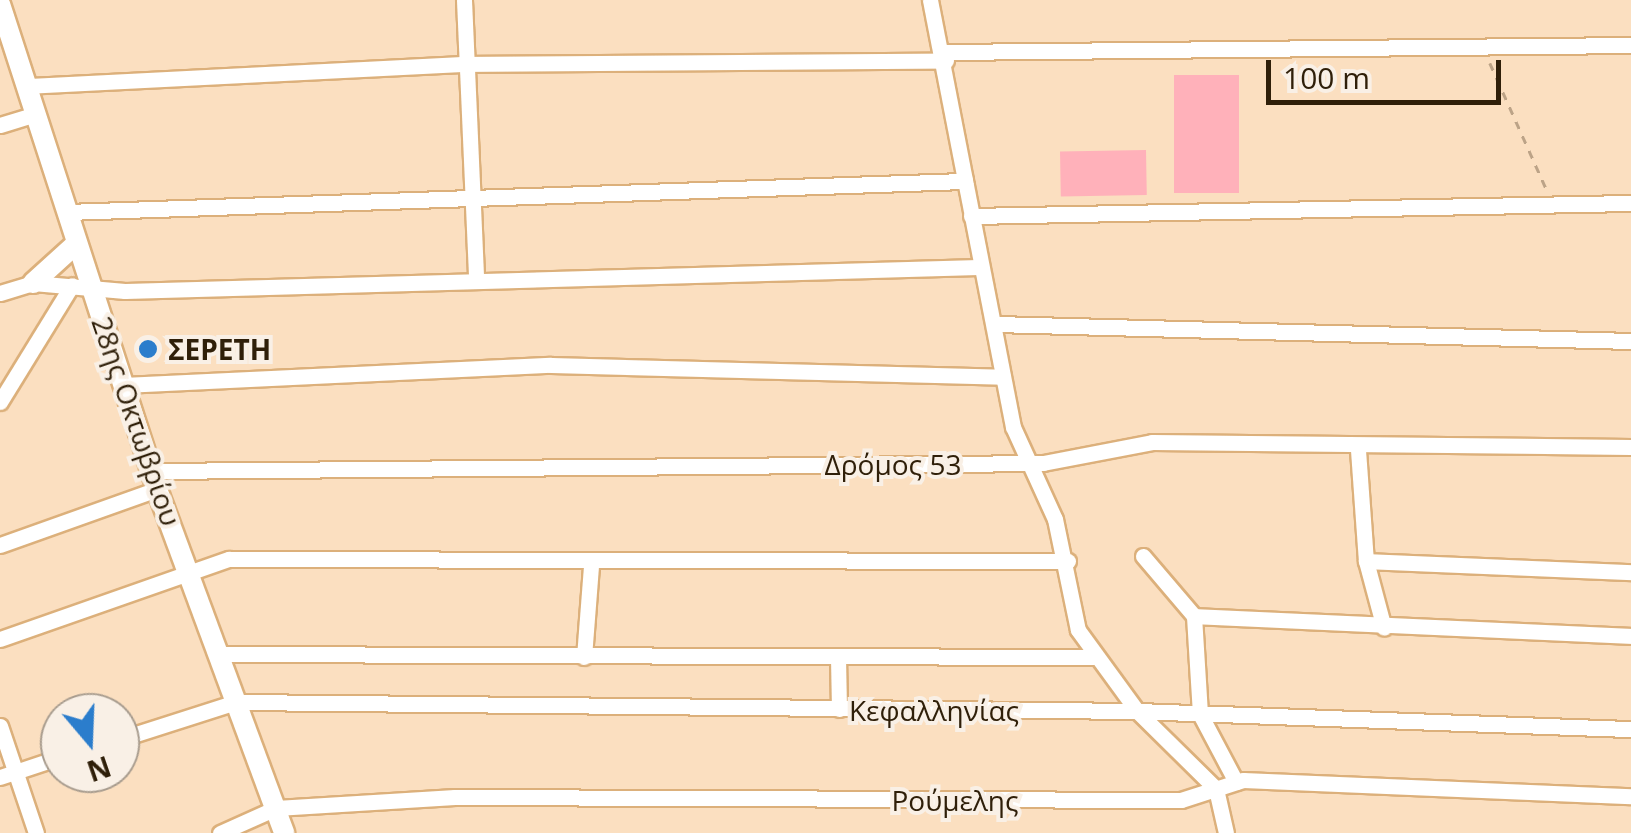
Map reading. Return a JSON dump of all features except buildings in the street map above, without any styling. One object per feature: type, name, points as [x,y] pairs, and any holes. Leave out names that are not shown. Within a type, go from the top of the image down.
[{"type":"street","points":[[464,0],[469,193],[476,275]]},
{"type":"street","points":[[930,0],[945,57],[964,181],[1004,377],[1027,462],[1068,561],[1078,630],[1093,658],[1138,710],[1216,789],[1226,833]]},
{"type":"street","name":"28ης Οκτωβρίου","points":[[0,4],[5,39],[36,114],[77,243],[82,286],[124,385],[154,480],[284,833]]},
{"type":"street","points":[[26,86],[464,64],[1481,44],[1631,45]]},
{"type":"street","points":[[0,126],[36,114]]},
{"type":"street","points":[[67,212],[469,193],[964,181]]},
{"type":"street","points":[[971,216],[1551,200],[1631,203]]},
{"type":"street","points":[[33,283],[77,243]]},
{"type":"street","points":[[0,293],[33,283],[82,286],[980,267]]},
{"type":"street","points":[[0,402],[82,286]]},
{"type":"street","points":[[994,324],[1631,341]]},
{"type":"street","points":[[124,385],[552,366],[1004,377]]},
{"type":"street","name":"Δρόμος 53","points":[[0,545],[154,480],[1027,462],[1152,442],[1358,450],[1631,446]]},
{"type":"street","points":[[1358,450],[1366,561],[1384,628]]},
{"type":"street","points":[[1143,556],[1194,616],[1200,714],[1236,782]]},
{"type":"street","points":[[0,638],[189,568],[229,559],[592,566],[1068,561]]},
{"type":"street","points":[[1366,561],[1631,572]]},
{"type":"street","points":[[584,657],[592,566]]},
{"type":"street","points":[[1194,616],[1384,628],[1631,636]]},
{"type":"street","points":[[220,654],[1093,658]]},
{"type":"street","points":[[838,657],[840,709]]},
{"type":"street","name":"Κεφαλληνίας","points":[[140,733],[236,702],[1138,710],[1631,728]]},
{"type":"street","points":[[0,726],[8,774],[36,833]]},
{"type":"street","points":[[8,774],[40,764]]},
{"type":"street","name":"Ρούμελης","points":[[276,808],[455,797],[1181,800],[1236,782],[1631,796]]},
{"type":"street","points":[[220,833],[276,808]]},
{"type":"path","points":[[1481,44],[1551,200]]},
{"type":"shaded area","points":[[1174,75],[1239,75],[1239,193],[1174,193]]},
{"type":"shaded area","points":[[1146,150],[1147,195],[1061,196],[1060,152]]},
{"type":"place","name":"ΣΕΡΕΤΗ","points":[[148,349]]}]
